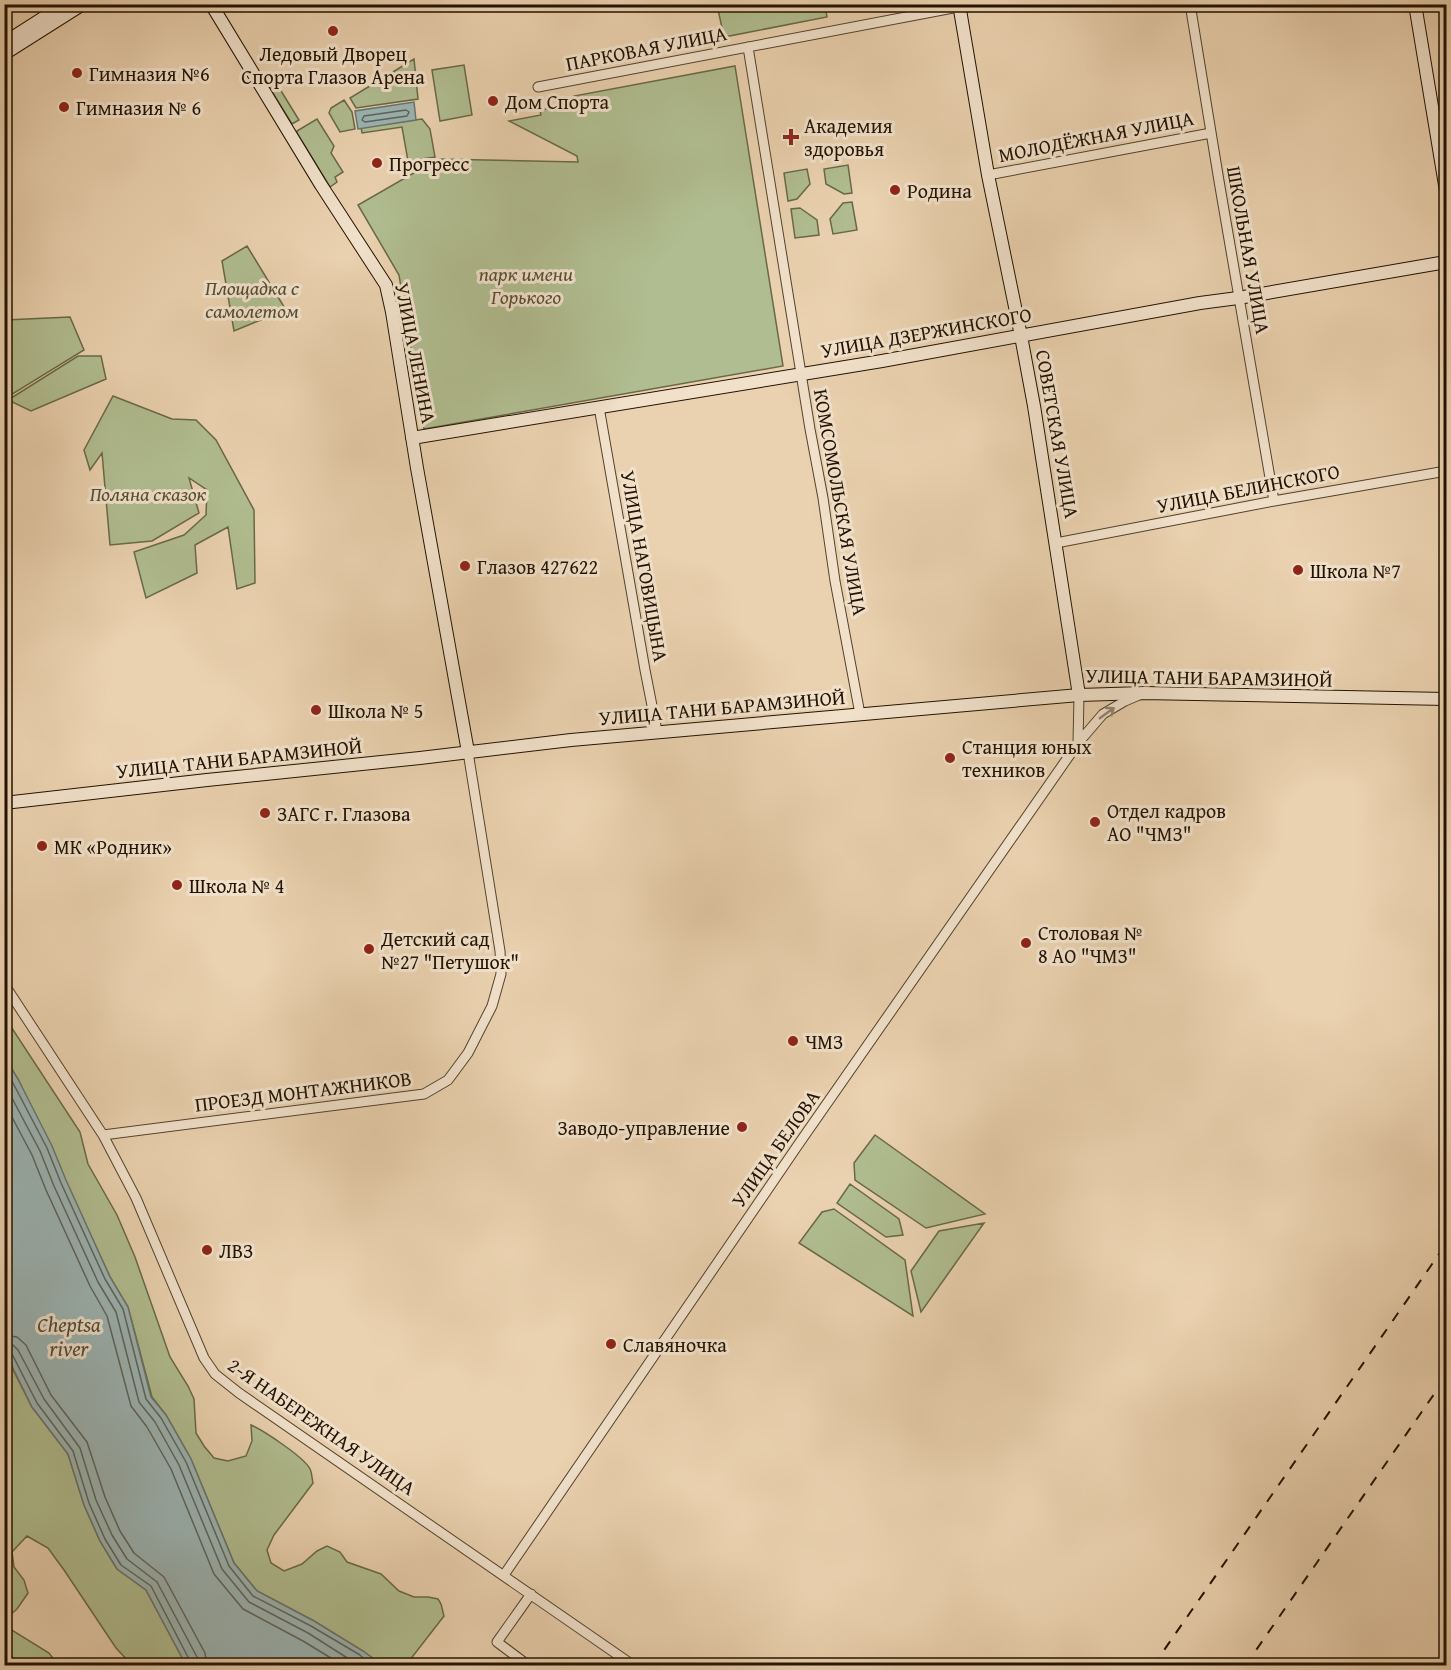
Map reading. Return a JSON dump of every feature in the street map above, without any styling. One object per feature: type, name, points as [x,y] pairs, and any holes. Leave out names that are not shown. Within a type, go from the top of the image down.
[{"type":"street","points":[[4,43],[65,4]]},
{"type":"street","points":[[4,54],[83,4]]},
{"type":"street","name":"УЛИЦА ЛЕНИНА","points":[[211,4],[321,185],[386,285],[468,752]]},
{"type":"street","name":"ПАРКОВАЯ УЛИЦА","points":[[538,87],[974,4]]},
{"type":"street","name":"ШКОЛЬНАЯ УЛИЦА","points":[[1191,4],[1238,298],[1274,501]]},
{"type":"street","points":[[1415,4],[1446,191]]},
{"type":"street","name":"СОВЕТСКАЯ УЛИЦА","points":[[959,6],[988,175],[1021,336],[1079,695]]},
{"type":"street","name":"КОМСОМОЛЬСКАЯ УЛИЦА","points":[[748,47],[835,581],[860,714]]},
{"type":"street","name":"МОЛОДЁЖНАЯ УЛИЦА","points":[[988,175],[1211,133]]},
{"type":"street","name":"УЛИЦА ДЗЕРЖИНСКОГО","points":[[412,438],[802,374],[1446,262]]},
{"type":"street","name":"УЛИЦА НАГОВИЦЫНА","points":[[599,407],[657,731]]},
{"type":"street","name":"УЛИЦА БЕЛИНСКОГО","points":[[1056,543],[1446,471]]},
{"type":"street","name":"УЛИЦА ТАНИ БАРАМЗИНОЙ","points":[[4,803],[657,731],[1079,695],[1144,693],[1446,699]]},
{"type":"street","name":"УЛИЦА БЕЛОВА","points":[[504,1575],[798,1145],[1078,743],[1103,714],[1144,693]]},
{"type":"street","points":[[1078,743],[1079,695]]},
{"type":"street","name":"ПРОЕЗД МОНТАЖНИКОВ","points":[[103,1135],[424,1094],[448,1080],[468,1053],[492,1006],[501,974],[500,951],[468,752]]},
{"type":"street","name":"2-Я НАБЕРЕЖНАЯ УЛИЦА","points":[[4,984],[103,1135],[136,1198],[204,1358],[215,1374],[239,1393],[634,1665]]},
{"type":"street","points":[[529,1665],[497,1642],[531,1594]]},
{"type":"green space","points":[[717,5],[825,5],[827,17],[724,37]]},
{"type":"green space","points":[[414,59],[418,99],[356,108],[350,98]]},
{"type":"green space","points":[[464,65],[472,115],[440,121],[432,70]]},
{"type":"green space","name":"парк имени Горького","points":[[735,66],[783,366],[424,429],[399,275],[358,205],[438,159],[578,162],[577,156],[509,121],[541,115],[540,110],[575,104],[574,96]]},
{"type":"green space","points":[[270,73],[299,120],[292,124],[263,77]]},
{"type":"green space","points":[[344,100],[352,112],[355,129],[340,132],[329,113],[331,108]]},
{"type":"green space","points":[[317,119],[334,146],[331,153],[343,172],[335,177],[337,182],[330,187],[297,133]]},
{"type":"green space","points":[[422,119],[430,129],[435,157],[408,161],[402,127],[362,133],[361,127]]},
{"type":"green space","points":[[848,165],[852,193],[844,194],[826,184],[824,169]]},
{"type":"green space","points":[[807,169],[810,184],[797,199],[788,201],[784,173]]},
{"type":"green space","points":[[852,202],[857,230],[833,234],[830,219],[843,203]]},
{"type":"green space","points":[[800,208],[817,220],[819,235],[795,238],[791,209]]},
{"type":"green space","name":"Площадка с самолетом","points":[[247,246],[289,315],[263,319],[234,331],[222,261]]},
{"type":"green space","points":[[70,317],[84,350],[6,398],[5,320]]},
{"type":"green space","points":[[78,356],[101,356],[106,379],[31,411],[8,400]]},
{"type":"green space","name":"Поляна сказок","points":[[113,396],[172,419],[196,420],[216,440],[254,510],[255,583],[237,589],[228,527],[195,545],[197,573],[146,598],[134,552],[184,535],[206,515],[207,490],[189,478],[199,513],[152,541],[110,545],[102,453],[90,470],[84,450]]},
{"type":"green space","points":[[4,1016],[80,1132],[88,1164],[117,1215],[135,1257],[170,1357],[194,1399],[196,1433],[204,1446],[214,1458],[228,1461],[246,1456],[252,1441],[251,1425],[292,1451],[310,1469],[313,1483],[274,1535],[267,1550],[271,1563],[284,1571],[302,1564],[327,1546],[340,1552],[347,1562],[381,1574],[399,1591],[414,1597],[438,1599],[444,1616],[406,1665],[382,1665],[314,1621],[257,1591],[234,1563],[191,1459],[166,1415],[152,1397],[128,1307],[110,1277],[18,1079],[5,1058]]},
{"type":"green space","points":[[875,1135],[985,1214],[926,1228],[855,1180],[854,1163]]},
{"type":"green space","points":[[850,1184],[899,1219],[903,1235],[886,1237],[837,1203]]},
{"type":"green space","points":[[834,1209],[905,1260],[913,1316],[799,1243],[822,1212]]},
{"type":"green space","points":[[984,1223],[921,1312],[911,1271],[939,1231]]},
{"type":"green space","points":[[4,1352],[32,1407],[68,1454],[84,1505],[100,1541],[117,1569],[146,1590],[186,1665],[132,1665],[116,1648],[48,1548],[27,1536],[12,1552],[14,1567],[24,1580],[28,1593],[17,1609],[5,1619]]},
{"type":"green space","points":[[5,1621],[10,1629],[49,1653],[58,1665],[15,1665],[5,1647]]},
{"type":"water","points":[[414,102],[416,120],[358,129],[355,111]]},
{"type":"water","name":"Cheptsa river","points":[[5,1058],[52,1146],[110,1277],[128,1307],[151,1397],[166,1415],[191,1459],[234,1563],[257,1591],[314,1621],[382,1665],[186,1665],[146,1590],[117,1569],[100,1541],[84,1505],[68,1454],[32,1407],[5,1352]]},
{"type":"waterway","points":[[27,1666],[30,1662],[36,1666]]},
{"type":"railway","points":[[1153,1666],[1446,1244]]},
{"type":"railway","points":[[1245,1666],[1446,1377]]},
{"type":"place","name":"Ледовый Дворец Спорта Глазов Арена","points":[[333,31]]},
{"type":"place","name":"Гимназия №6","points":[[77,73]]},
{"type":"place","name":"Дом Спорта","points":[[493,101]]},
{"type":"place","name":"Гимназия № 6","points":[[64,107]]},
{"type":"place","name":"Академия здоровья","points":[[791,137]]},
{"type":"place","name":"Прогресс","points":[[377,163]]},
{"type":"place","name":"Родина","points":[[895,190]]},
{"type":"place","name":"Глазов 427622","points":[[465,566]]},
{"type":"place","name":"Школа №7","points":[[1298,570]]},
{"type":"place","name":"Школа № 5","points":[[316,710]]},
{"type":"place","name":"Станция юных техников","points":[[950,758]]},
{"type":"place","name":"ЗАГС г. Глазова","points":[[265,813]]},
{"type":"place","name":"Отдел кадров АО \"ЧМЗ\"","points":[[1095,822]]},
{"type":"place","name":"МК «Родник»","points":[[42,846]]},
{"type":"place","name":"Школа № 4","points":[[177,885]]},
{"type":"place","name":"Столовая № 8 АО \"ЧМЗ\"","points":[[1026,943]]},
{"type":"place","name":"Детский сад №27 \"Петушок\"","points":[[369,949]]},
{"type":"place","name":"ЧМЗ","points":[[793,1041]]},
{"type":"place","name":"Заводо-управление","points":[[742,1127]]},
{"type":"place","name":"ЛВЗ","points":[[207,1250]]},
{"type":"place","name":"Славяночка","points":[[611,1344]]}]
